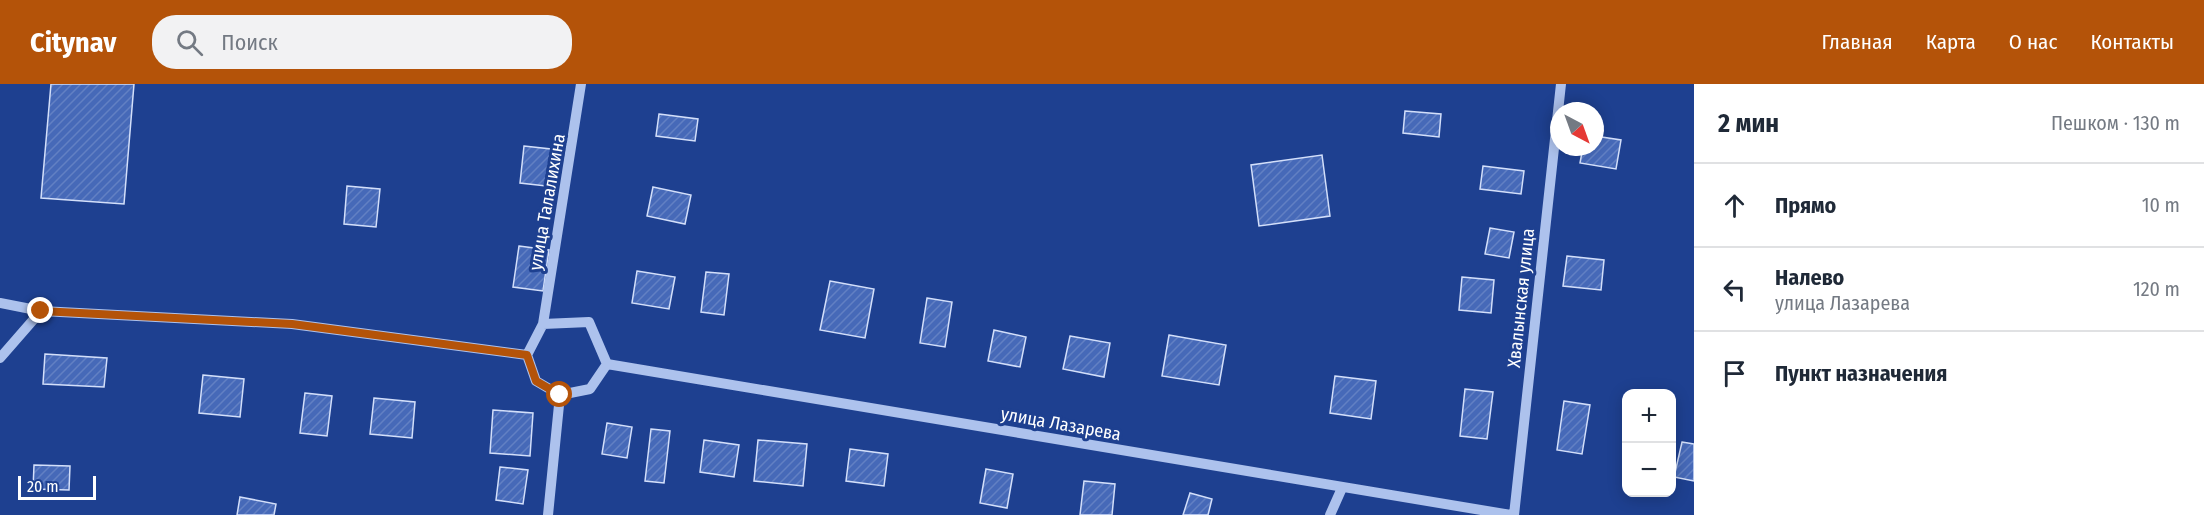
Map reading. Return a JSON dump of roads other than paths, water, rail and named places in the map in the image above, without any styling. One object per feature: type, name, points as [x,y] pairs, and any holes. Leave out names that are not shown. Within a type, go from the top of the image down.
[{"type":"street","name":"улица Талалихина","points":[[543,324],[581,84]]},
{"type":"street","name":"Хвалынская улица","points":[[1512,515],[1561,84]]},
{"type":"street","points":[[0,303],[41,311],[292,324],[527,355]]},
{"type":"street","points":[[0,358],[41,311]]},
{"type":"street","points":[[589,322],[607,364],[590,389],[560,395],[536,381],[527,355],[543,324],[589,322]]},
{"type":"street","name":"улица Лазарева","points":[[607,364],[1512,515]]},
{"type":"street","points":[[548,515],[560,395]]},
{"type":"street","points":[[1330,515],[1342,488]]}]
